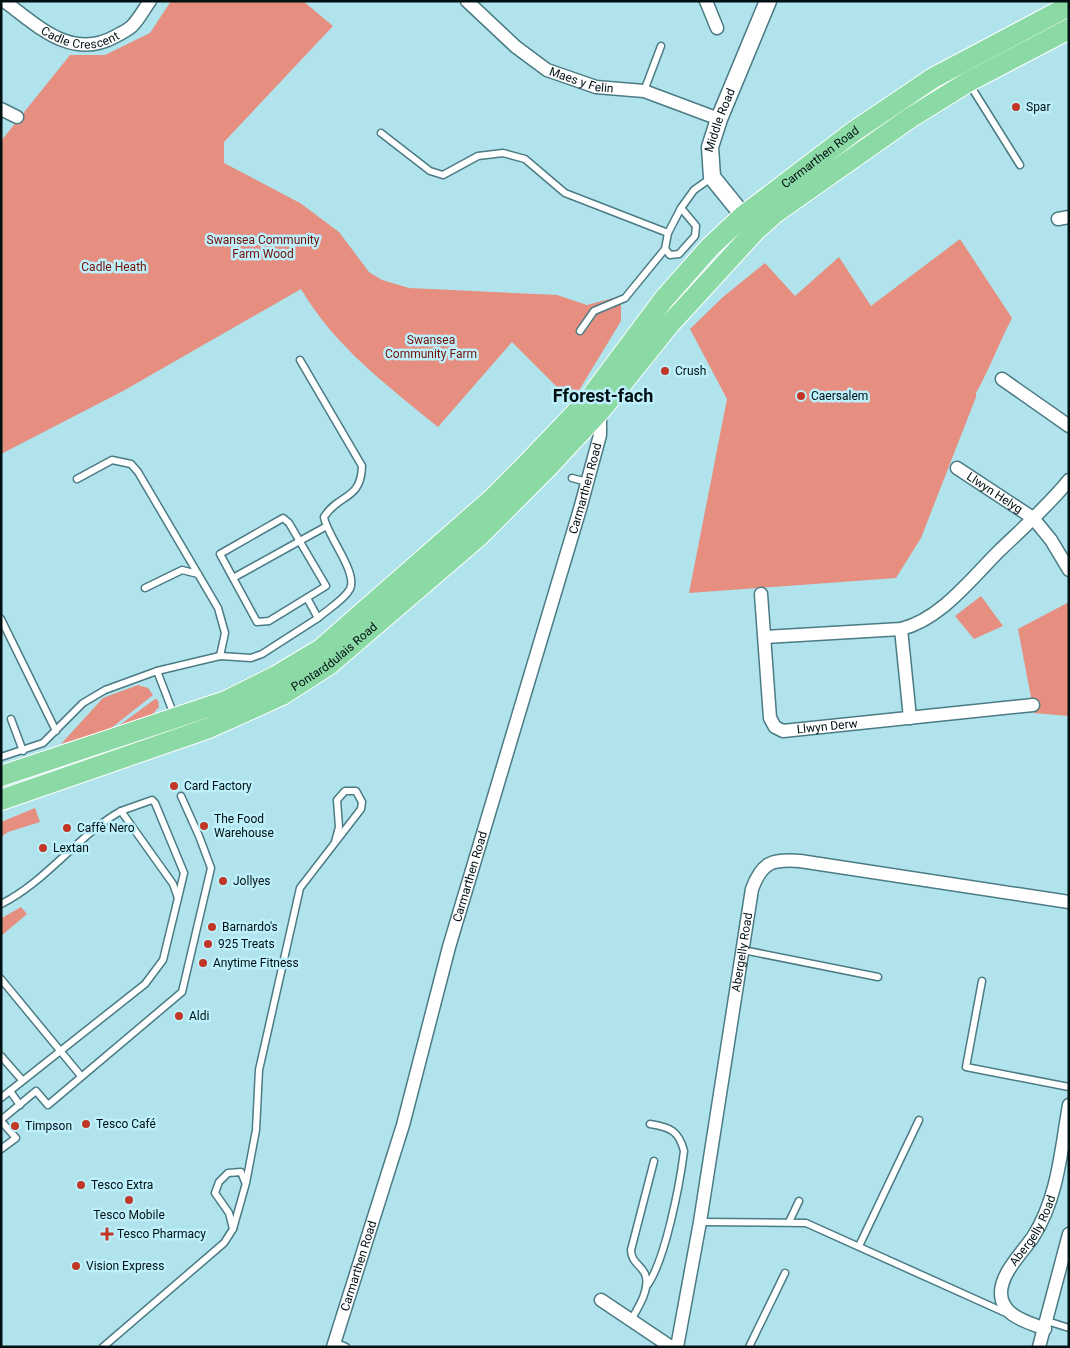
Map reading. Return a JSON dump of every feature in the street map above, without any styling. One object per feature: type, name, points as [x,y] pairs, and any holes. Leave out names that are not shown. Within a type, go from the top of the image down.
[{"type":"main road","name":"Carmarthen Road","points":[[595,404],[670,325],[749,224],[853,132],[933,78],[1069,6]]},
{"type":"main road","name":"Carmarthen Road","points":[[749,224],[791,201],[910,118],[968,82],[1069,29]]},
{"type":"main road","name":"Pontarddulais Road","points":[[1,776],[226,701],[276,676],[321,649],[492,499],[595,404]]},
{"type":"main road","name":"Pontarddulais Road","points":[[1,800],[209,728],[282,695],[330,664],[478,537],[595,404]]},
{"type":"street","name":"Cadle Crescent","points":[[4,1],[42,30],[61,41],[72,44],[104,43],[131,27],[150,1]]},
{"type":"street","name":"Maes y Felin","points":[[467,1],[516,47],[547,70],[596,86],[644,92],[719,119]]},
{"type":"street","points":[[706,1],[718,28]]},
{"type":"street","name":"Middle Road","points":[[712,177],[710,147],[719,119],[768,1]]},
{"type":"street","points":[[1,109],[17,117]]},
{"type":"street","points":[[712,177],[749,224]]},
{"type":"street","points":[[1002,379],[1069,426]]},
{"type":"street","name":"Carmarthen Road","points":[[333,1345],[403,1125],[449,947],[587,482],[600,435],[595,404]]},
{"type":"street","name":"Llwyn Helyg","points":[[957,468],[1033,518],[1051,540],[1069,570]]},
{"type":"street","points":[[764,637],[911,626],[936,610],[1033,518],[1069,480]]},
{"type":"street","name":"Llwyn Derw","points":[[762,594],[770,718],[775,727],[783,731],[1033,705]]},
{"type":"street","points":[[901,628],[910,718]]},
{"type":"street","name":"Abergelly Road","points":[[677,1347],[700,1222],[743,950],[756,879],[760,870],[774,861],[800,861],[1069,902]]},
{"type":"street","name":"Abergelly Road","points":[[1012,1316],[1005,1306],[1001,1294],[1004,1279],[1034,1236],[1052,1201],[1069,1105]]},
{"type":"street","points":[[1039,1347],[1069,1234]]},
{"type":"street","points":[[601,1300],[671,1347]]},
{"type":"street","points":[[1012,1316],[1046,1325]]},
{"type":"lane","points":[[644,92],[661,46]]},
{"type":"lane","points":[[968,82],[1020,164]]},
{"type":"lane","points":[[381,133],[430,171],[443,175],[478,156],[503,153],[525,159],[565,193],[668,234]]},
{"type":"lane","points":[[580,331],[594,311],[625,298],[665,249],[668,234],[681,208],[694,190],[712,177]]},
{"type":"lane","points":[[665,249],[670,255],[679,254],[695,236],[696,226],[689,215],[681,208]]},
{"type":"lane","points":[[1,757],[43,743],[82,703],[105,690],[158,671],[220,656],[251,658],[262,654],[318,618],[346,594],[351,587],[352,576],[325,527],[324,517],[329,508],[357,489],[362,480],[362,466],[300,360]]},
{"type":"lane","points":[[77,479],[112,460],[132,464],[218,608],[225,633],[220,656]]},
{"type":"lane","points":[[572,478],[587,482]]},
{"type":"lane","points":[[283,518],[289,523],[300,541],[326,586],[269,621],[257,622],[220,554],[283,518]]},
{"type":"lane","points":[[233,578],[325,527]]},
{"type":"lane","points":[[145,588],[182,570],[198,574]]},
{"type":"lane","points":[[307,598],[318,618]]},
{"type":"lane","points":[[1,620],[56,731]]},
{"type":"lane","points":[[158,671],[175,719]]},
{"type":"lane","points":[[11,719],[23,751]]},
{"type":"lane","points":[[1,805],[30,790]]},
{"type":"lane","points":[[103,1347],[224,1243],[233,1229],[246,1183],[256,1130],[259,1070],[300,888],[361,809],[362,802],[356,791],[345,791],[337,800],[339,827],[335,842]]},
{"type":"lane","points":[[1,1149],[16,1138],[1,1121],[36,1091],[48,1105],[182,992],[211,868],[181,796]]},
{"type":"lane","points":[[1,904],[26,888],[92,832],[121,811],[152,800],[155,803],[184,872],[163,960],[145,984],[1,1098]]},
{"type":"lane","points":[[121,811],[173,884],[178,898]]},
{"type":"lane","points":[[743,950],[878,977]]},
{"type":"lane","points":[[1,978],[81,1076]]},
{"type":"lane","points":[[982,982],[966,1067],[1069,1087]]},
{"type":"lane","points":[[1,1056],[22,1080]]},
{"type":"lane","points":[[10,1091],[20,1105]]},
{"type":"lane","points":[[859,1246],[919,1120]]},
{"type":"lane","points":[[632,1320],[655,1271],[665,1238],[684,1152],[681,1140],[675,1131],[667,1127],[650,1124]]},
{"type":"lane","points":[[646,1287],[645,1274],[634,1262],[630,1250],[654,1161]]},
{"type":"lane","points":[[233,1229],[229,1213],[215,1193],[219,1182],[228,1173],[241,1172],[246,1183]]},
{"type":"lane","points":[[789,1222],[798,1201]]},
{"type":"lane","points":[[700,1222],[806,1223],[821,1228],[1012,1316]]},
{"type":"lane","points":[[749,1347],[785,1273]]},
{"type":"lane","points":[[1046,1325],[1069,1328]]},
{"type":"lane","name":"Carmarthen Road","points":[[333,1345],[346,1347]]},
{"type":"green space","points":[[171,1],[303,1],[333,26],[224,142],[224,163],[300,203],[339,232],[369,272],[382,280],[409,288],[557,295],[587,305],[621,296],[621,321],[572,402],[512,342],[438,427],[381,380],[346,347],[315,310],[301,289],[123,391],[1,454],[1,141],[70,55],[105,55],[150,33]]},
{"type":"green space","points":[[960,239],[1012,318],[976,393],[921,538],[896,578],[689,593],[727,399],[690,329],[723,297],[765,263],[795,296],[839,257],[871,306]]},
{"type":"green space","points":[[981,596],[1003,626],[974,639],[955,616]]},
{"type":"green space","points":[[1069,602],[1069,716],[1034,713],[1018,629]]},
{"type":"green space","points":[[138,685],[148,688],[153,695],[110,729],[61,744],[103,698]]},
{"type":"green space","points":[[155,699],[158,700],[159,707],[147,720],[113,730]]},
{"type":"green space","points":[[35,808],[40,822],[8,832],[1,837],[1,822]]},
{"type":"green space","points":[[21,907],[27,914],[1,936],[2,918]]},
{"type":"place","name":"Spar","points":[[1016,107]]},
{"type":"place","name":"Crush","points":[[665,371]]},
{"type":"place","name":"Caersalem","points":[[801,396]]},
{"type":"place","name":"Card Factory","points":[[174,786]]},
{"type":"place","name":"The Food Warehouse","points":[[204,826]]},
{"type":"place","name":"Caffè Nero","points":[[67,828]]},
{"type":"place","name":"Lextan","points":[[43,848]]},
{"type":"place","name":"Jollyes","points":[[223,881]]},
{"type":"place","name":"Barnardo's","points":[[212,927]]},
{"type":"place","name":"925 Treats","points":[[208,944]]},
{"type":"place","name":"Anytime Fitness","points":[[203,963]]},
{"type":"place","name":"Aldi","points":[[179,1016]]},
{"type":"place","name":"Tesco Café","points":[[86,1124]]},
{"type":"place","name":"Timpson","points":[[15,1126]]},
{"type":"place","name":"Tesco Extra","points":[[81,1185]]},
{"type":"place","name":"Tesco Mobile","points":[[129,1200]]},
{"type":"place","name":"Tesco Pharmacy","points":[[107,1234]]},
{"type":"place","name":"Vision Express","points":[[76,1266]]},
{"type":"district","name":"Fforest-fach","points":[[603,396]]},
{"type":"park label","name":"Swansea Community Farm Wood","points":[[263,247]]},
{"type":"park label","name":"Cadle Heath","points":[[114,267]]},
{"type":"park label","name":"Swansea Community Farm","points":[[431,347]]}]
